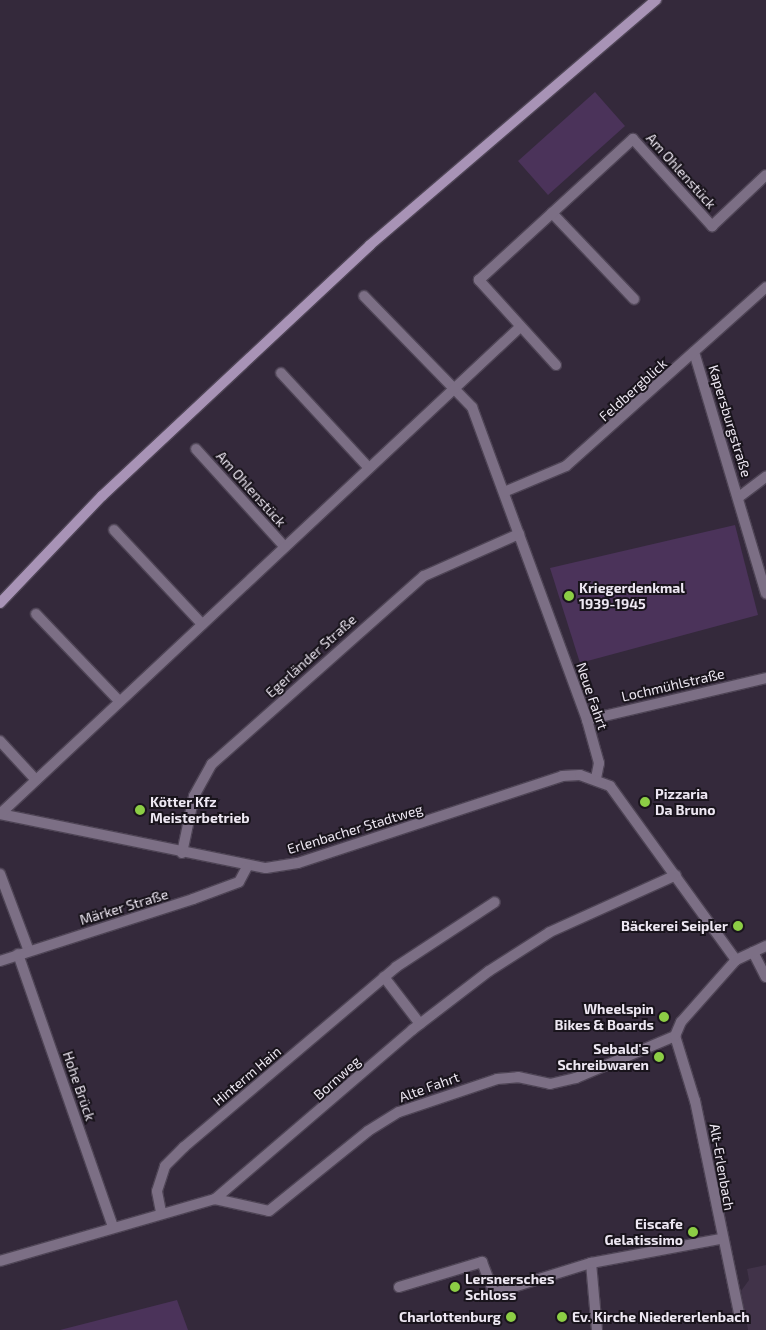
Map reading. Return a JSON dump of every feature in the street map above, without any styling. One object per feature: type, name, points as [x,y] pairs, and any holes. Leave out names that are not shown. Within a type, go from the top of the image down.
[{"type":"main road","points":[[0,603],[102,496],[370,245],[656,0]]},
{"type":"street","name":"Am Ohlenstück","points":[[556,365],[478,280],[633,139],[712,226],[766,175]]},
{"type":"street","points":[[552,213],[634,299]]},
{"type":"street","name":"Feldbergblick","points":[[504,492],[566,466],[766,287]]},
{"type":"street","points":[[364,296],[456,387]]},
{"type":"street","name":"Am Ohlenstück","points":[[0,814],[520,327]]},
{"type":"street","name":"Kapersburgstraße","points":[[694,352],[739,497],[766,594]]},
{"type":"street","points":[[281,373],[369,468]]},
{"type":"street","name":"Neue Fahrt","points":[[456,387],[472,407],[587,720],[599,763],[596,779]]},
{"type":"street","name":"Am Ohlenstück","points":[[196,450],[285,547]]},
{"type":"street","name":"Kapersburgstraße","points":[[739,497],[766,477]]},
{"type":"street","points":[[114,530],[202,624]]},
{"type":"street","name":"Egerländer Straße","points":[[182,854],[194,796],[212,764],[424,576],[519,534]]},
{"type":"street","points":[[36,614],[120,701]]},
{"type":"street","name":"Lochmühlstraße","points":[[587,720],[766,678]]},
{"type":"street","points":[[0,741],[36,780]]},
{"type":"street","name":"Erlenbacher Stadtweg","points":[[0,814],[247,867],[298,863],[562,776],[596,779]]},
{"type":"street","points":[[596,779],[610,786],[736,960]]},
{"type":"street","name":"Märker Straße","points":[[0,960],[202,896],[239,882],[247,867]]},
{"type":"street","points":[[0,874],[28,951]]},
{"type":"street","name":"Bornweg","points":[[0,1260],[160,1212],[215,1199],[420,1024],[550,932],[676,875]]},
{"type":"street","name":"Hinterm Hain","points":[[160,1212],[157,1191],[165,1166],[384,978],[495,902]]},
{"type":"street","points":[[675,1036],[682,1022],[736,960],[766,946]]},
{"type":"street","points":[[753,952],[766,977]]},
{"type":"street","name":"Hohe Brück","points":[[18,954],[112,1227]]},
{"type":"street","points":[[384,978],[420,1024]]},
{"type":"street","name":"Alte Fahrt","points":[[215,1199],[269,1211],[368,1131],[400,1112],[497,1079],[518,1077],[550,1084],[576,1078],[675,1036]]},
{"type":"street","name":"Alt-Erlenbach","points":[[675,1036],[703,1134],[721,1239],[738,1313]]},
{"type":"street","points":[[398,1287],[482,1262],[494,1293],[591,1263],[721,1239]]},
{"type":"street","points":[[591,1263],[597,1330]]},
{"type":"shaded area","points":[[595,92],[625,126],[548,195],[518,161]]},
{"type":"shaded area","points":[[735,525],[758,615],[580,663],[550,568]]},
{"type":"shaded area","points":[[766,1265],[766,1330],[748,1330],[741,1291],[749,1280],[747,1269]]},
{"type":"shaded area","points":[[177,1300],[188,1330],[60,1330]]},
{"type":"place","name":"Kriegerdenkmal 1939-1945","points":[[569,596]]},
{"type":"place","name":"Pizzaria Da Bruno","points":[[645,802]]},
{"type":"place","name":"Kötter Kfz Meisterbetrieb","points":[[140,810]]},
{"type":"place","name":"Bäckerei Seipler","points":[[738,926]]},
{"type":"place","name":"Wheelspin Bikes & Boards","points":[[664,1017]]},
{"type":"place","name":"Sebald's Schreibwaren","points":[[659,1057]]},
{"type":"place","name":"Eiscafe Gelatissimo","points":[[693,1232]]},
{"type":"place","name":"Lersnersches Schloss","points":[[455,1287]]},
{"type":"place","name":"Charlottenburg","points":[[511,1317]]},
{"type":"place","name":"Ev. Kirche Niedererlenbach","points":[[562,1317]]}]
